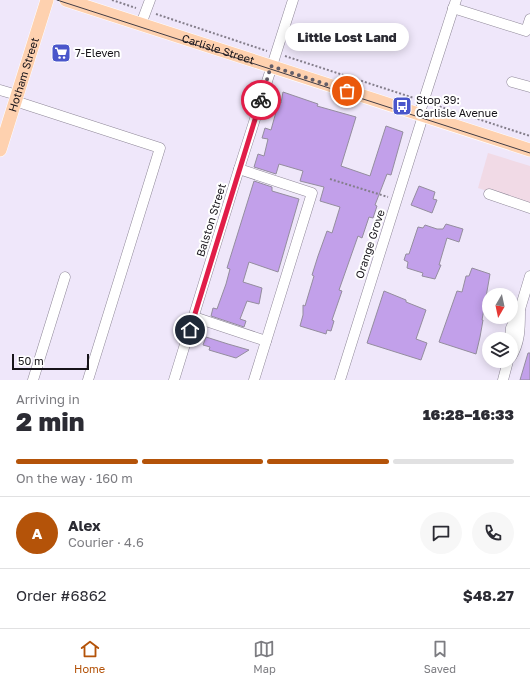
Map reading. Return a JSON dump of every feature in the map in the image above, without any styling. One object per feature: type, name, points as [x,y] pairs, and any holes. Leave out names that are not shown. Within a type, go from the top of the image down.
[{"type":"main road","name":"Hotham Street","points":[[0,150],[2,136],[16,98],[47,0]]},
{"type":"main road","name":"Carlisle Street","points":[[66,0],[530,150]]},
{"type":"street","points":[[141,24],[150,0]]},
{"type":"street","name":"Balston Street","points":[[174,380],[271,66],[293,0]]},
{"type":"street","points":[[454,4],[526,31],[530,19]]},
{"type":"street","name":"Orange Grove","points":[[340,380],[397,200],[421,115],[423,101],[454,4]]},
{"type":"street","points":[[512,82],[530,87]]},
{"type":"street","points":[[0,90],[16,98],[160,148],[88,380]]},
{"type":"street","points":[[239,169],[312,193],[254,380]]},
{"type":"street","points":[[489,194],[530,208]]},
{"type":"street","points":[[510,332],[510,328],[520,309],[530,276]]},
{"type":"street","points":[[33,380],[65,278]]},
{"type":"street","points":[[518,341],[520,309]]},
{"type":"street","points":[[194,317],[266,341]]},
{"type":"street","points":[[502,380],[506,368]]},
{"type":"path","points":[[112,0],[530,136]]},
{"type":"path","points":[[330,179],[397,200]]},
{"type":"shaded area","points":[[488,153],[530,166],[530,205],[478,188]]},
{"type":"building","points":[[283,92],[318,104],[317,106],[356,117],[341,166],[370,176],[386,126],[403,132],[391,175],[387,174],[375,205],[377,206],[373,218],[369,217],[362,238],[358,236],[339,290],[342,291],[332,320],[334,321],[331,331],[327,330],[326,334],[300,326],[303,315],[303,305],[305,306],[318,256],[327,231],[332,233],[340,207],[320,201],[324,187],[300,181],[303,171],[279,164],[276,174],[254,167],[258,154],[264,156],[268,139],[262,138],[265,128],[271,130],[276,112],[271,110],[274,100],[281,103]]},
{"type":"building","points":[[254,181],[272,187],[272,191],[299,199],[278,272],[249,262],[243,282],[262,288],[259,304],[247,301],[240,319],[246,321],[244,327],[211,316],[213,308],[217,309],[226,284],[230,269],[227,268]]},
{"type":"building","points":[[419,186],[435,192],[433,199],[437,200],[432,213],[411,205]]},
{"type":"building","points":[[446,224],[463,229],[459,242],[447,238],[439,265],[441,265],[435,279],[422,276],[423,273],[407,268],[408,262],[404,260],[406,254],[409,254],[418,227],[423,228],[425,225],[437,229],[443,229]]},
{"type":"building","points":[[472,268],[490,274],[488,288],[482,288],[482,324],[476,354],[439,342],[457,291],[462,292],[466,276],[469,276]]},
{"type":"building","points":[[384,291],[426,310],[416,339],[427,343],[421,360],[367,343]]},
{"type":"building","points":[[206,337],[249,350],[236,358],[209,350],[210,347],[203,345]]},
{"type":"building","points":[[528,353],[530,353],[530,380],[520,380]]},
{"type":"tram line","points":[[57,0],[530,153]]},
{"type":"way so far","points":[[261,100],[271,66],[347,91]]},
{"type":"place","name":"7-Eleven","points":[[61,53]]},
{"type":"place","name":"Little Lost Land","points":[[347,91]]},
{"type":"place","name":"Stop 39: Carlisle Avenue","points":[[402,106]]},
{"type":"route","points":[[190,330],[261,100]]}]
